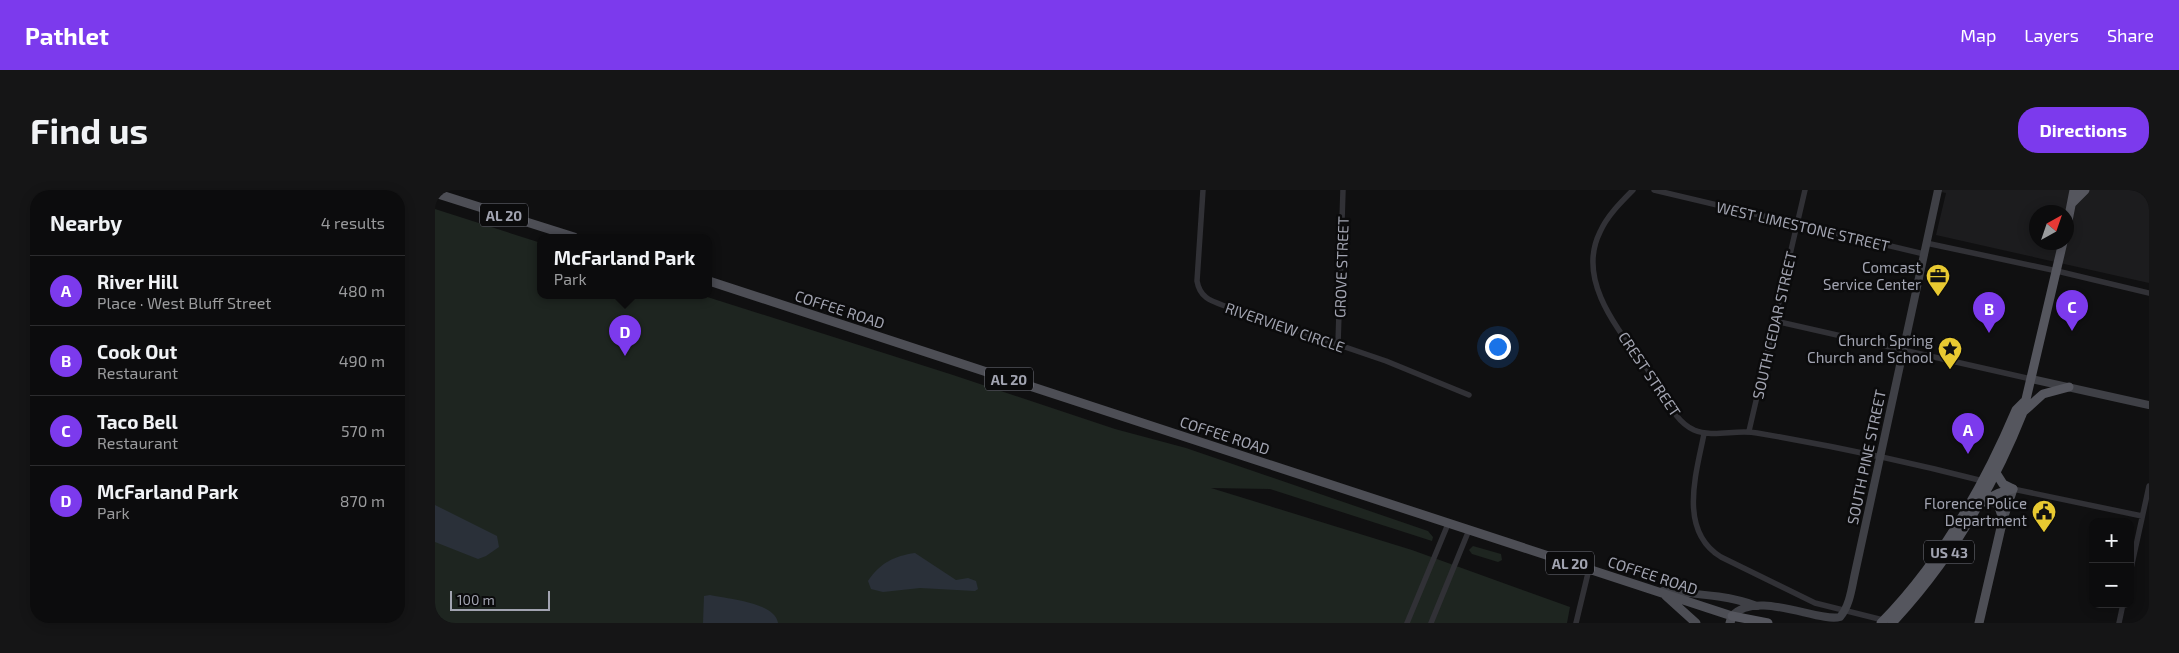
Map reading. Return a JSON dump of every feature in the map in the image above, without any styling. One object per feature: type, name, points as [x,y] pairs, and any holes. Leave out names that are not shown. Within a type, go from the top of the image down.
[{"type":"highway","points":[[2071,203],[2074,190]]},
{"type":"highway","points":[[2071,203],[2085,190]]},
{"type":"highway","name":"US 43","points":[[1885,622],[1936,570],[1981,502],[1996,473],[2023,412],[2061,250]]},
{"type":"highway","points":[[2023,412],[2043,394],[2069,387]]},
{"type":"highway","name":"US 43","points":[[1885,622],[1935,559],[1967,510],[1983,481],[2016,410],[2024,402]]},
{"type":"highway","points":[[1996,473],[2003,484],[2013,489]]},
{"type":"highway","points":[[1981,502],[1999,492],[2013,489]]},
{"type":"highway","points":[[1981,502],[1995,502],[1999,506],[2003,519]]},
{"type":"highway","points":[[1731,619],[1751,623]]},
{"type":"highway","points":[[1731,619],[1768,623]]},
{"type":"main road","name":"SOUTH PINE STREET","points":[[1845,610],[1855,573],[1938,190]]},
{"type":"main road","name":"AL 20","points":[[435,193],[565,234]]},
{"type":"main road","name":"COFFEE ROAD","points":[[712,282],[1448,524],[1660,591],[1731,619]]},
{"type":"main road","points":[[2031,379],[2149,405]]},
{"type":"main road","points":[[1979,623],[2003,519],[2013,489]]},
{"type":"main road","points":[[1660,591],[1741,600],[1801,619],[1829,623],[1839,618],[1845,610]]},
{"type":"main road","points":[[1660,591],[1696,623]]},
{"type":"main road","points":[[1731,619],[1740,610],[1764,608]]},
{"type":"street","name":"RIVERVIEW CIRCLE","points":[[1203,190],[1197,281],[1203,296],[1225,306],[1386,361],[1469,395]]},
{"type":"street","name":"GROVE STREET","points":[[1338,344],[1343,190]]},
{"type":"street","name":"CREST STREET","points":[[1633,190],[1600,232],[1593,255],[1594,280],[1607,310],[1662,390],[1673,411],[1683,424],[1704,434]]},
{"type":"street","name":"WEST LIMESTONE STREET","points":[[1654,190],[1924,254]]},
{"type":"street","name":"SOUTH CEDAR STREET","points":[[1749,432],[1805,190]]},
{"type":"street","points":[[1926,243],[2149,293]]},
{"type":"street","points":[[1775,321],[2031,379]]},
{"type":"street","points":[[1885,622],[1815,603],[1721,557],[1708,548],[1699,533],[1693,508],[1695,476],[1704,434],[1749,432],[1940,469],[1983,481]]},
{"type":"street","points":[[2132,563],[2149,486]]},
{"type":"street","points":[[2013,489],[2142,516]]},
{"type":"street","points":[[1407,623],[1448,524]]},
{"type":"street","points":[[1431,623],[1469,530]]},
{"type":"street","points":[[1576,623],[1589,569]]},
{"type":"street","points":[[2119,623],[2122,608]]},
{"type":"shaded area","points":[[1932,190],[2149,190],[2149,283],[1936,235],[1946,193]]},
{"type":"shaded area","points":[[435,209],[537,242],[537,299],[712,298],[1115,429],[1186,448],[1428,531],[1433,537],[1432,541],[1270,489],[1211,488],[1412,550],[1570,607],[1567,623],[435,623]]},
{"type":"shaded area","points":[[435,505],[497,536],[499,547],[478,559],[435,542]]},
{"type":"shaded area","points":[[1473,546],[1501,554],[1502,560],[1498,562],[1472,554],[1469,550]]},
{"type":"shaded area","points":[[915,553],[956,580],[968,578],[976,581],[978,589],[975,591],[920,588],[883,592],[871,589],[868,581],[877,569],[894,558]]},
{"type":"shaded area","points":[[710,595],[760,606],[775,616],[778,623],[703,623],[704,596]]},
{"type":"place","name":"Comcast Service Center","points":[[1938,297]]},
{"type":"place","name":"Taco Bell","points":[[2072,331]]},
{"type":"place","name":"Cook Out","points":[[1989,333]]},
{"type":"place","name":"McFarland Park","points":[[625,356]]},
{"type":"place","name":"Church Spring Church and School","points":[[1950,370]]},
{"type":"place","name":"River Hill","points":[[1968,454]]},
{"type":"place","name":"Florence Police Department","points":[[2044,533]]}]
